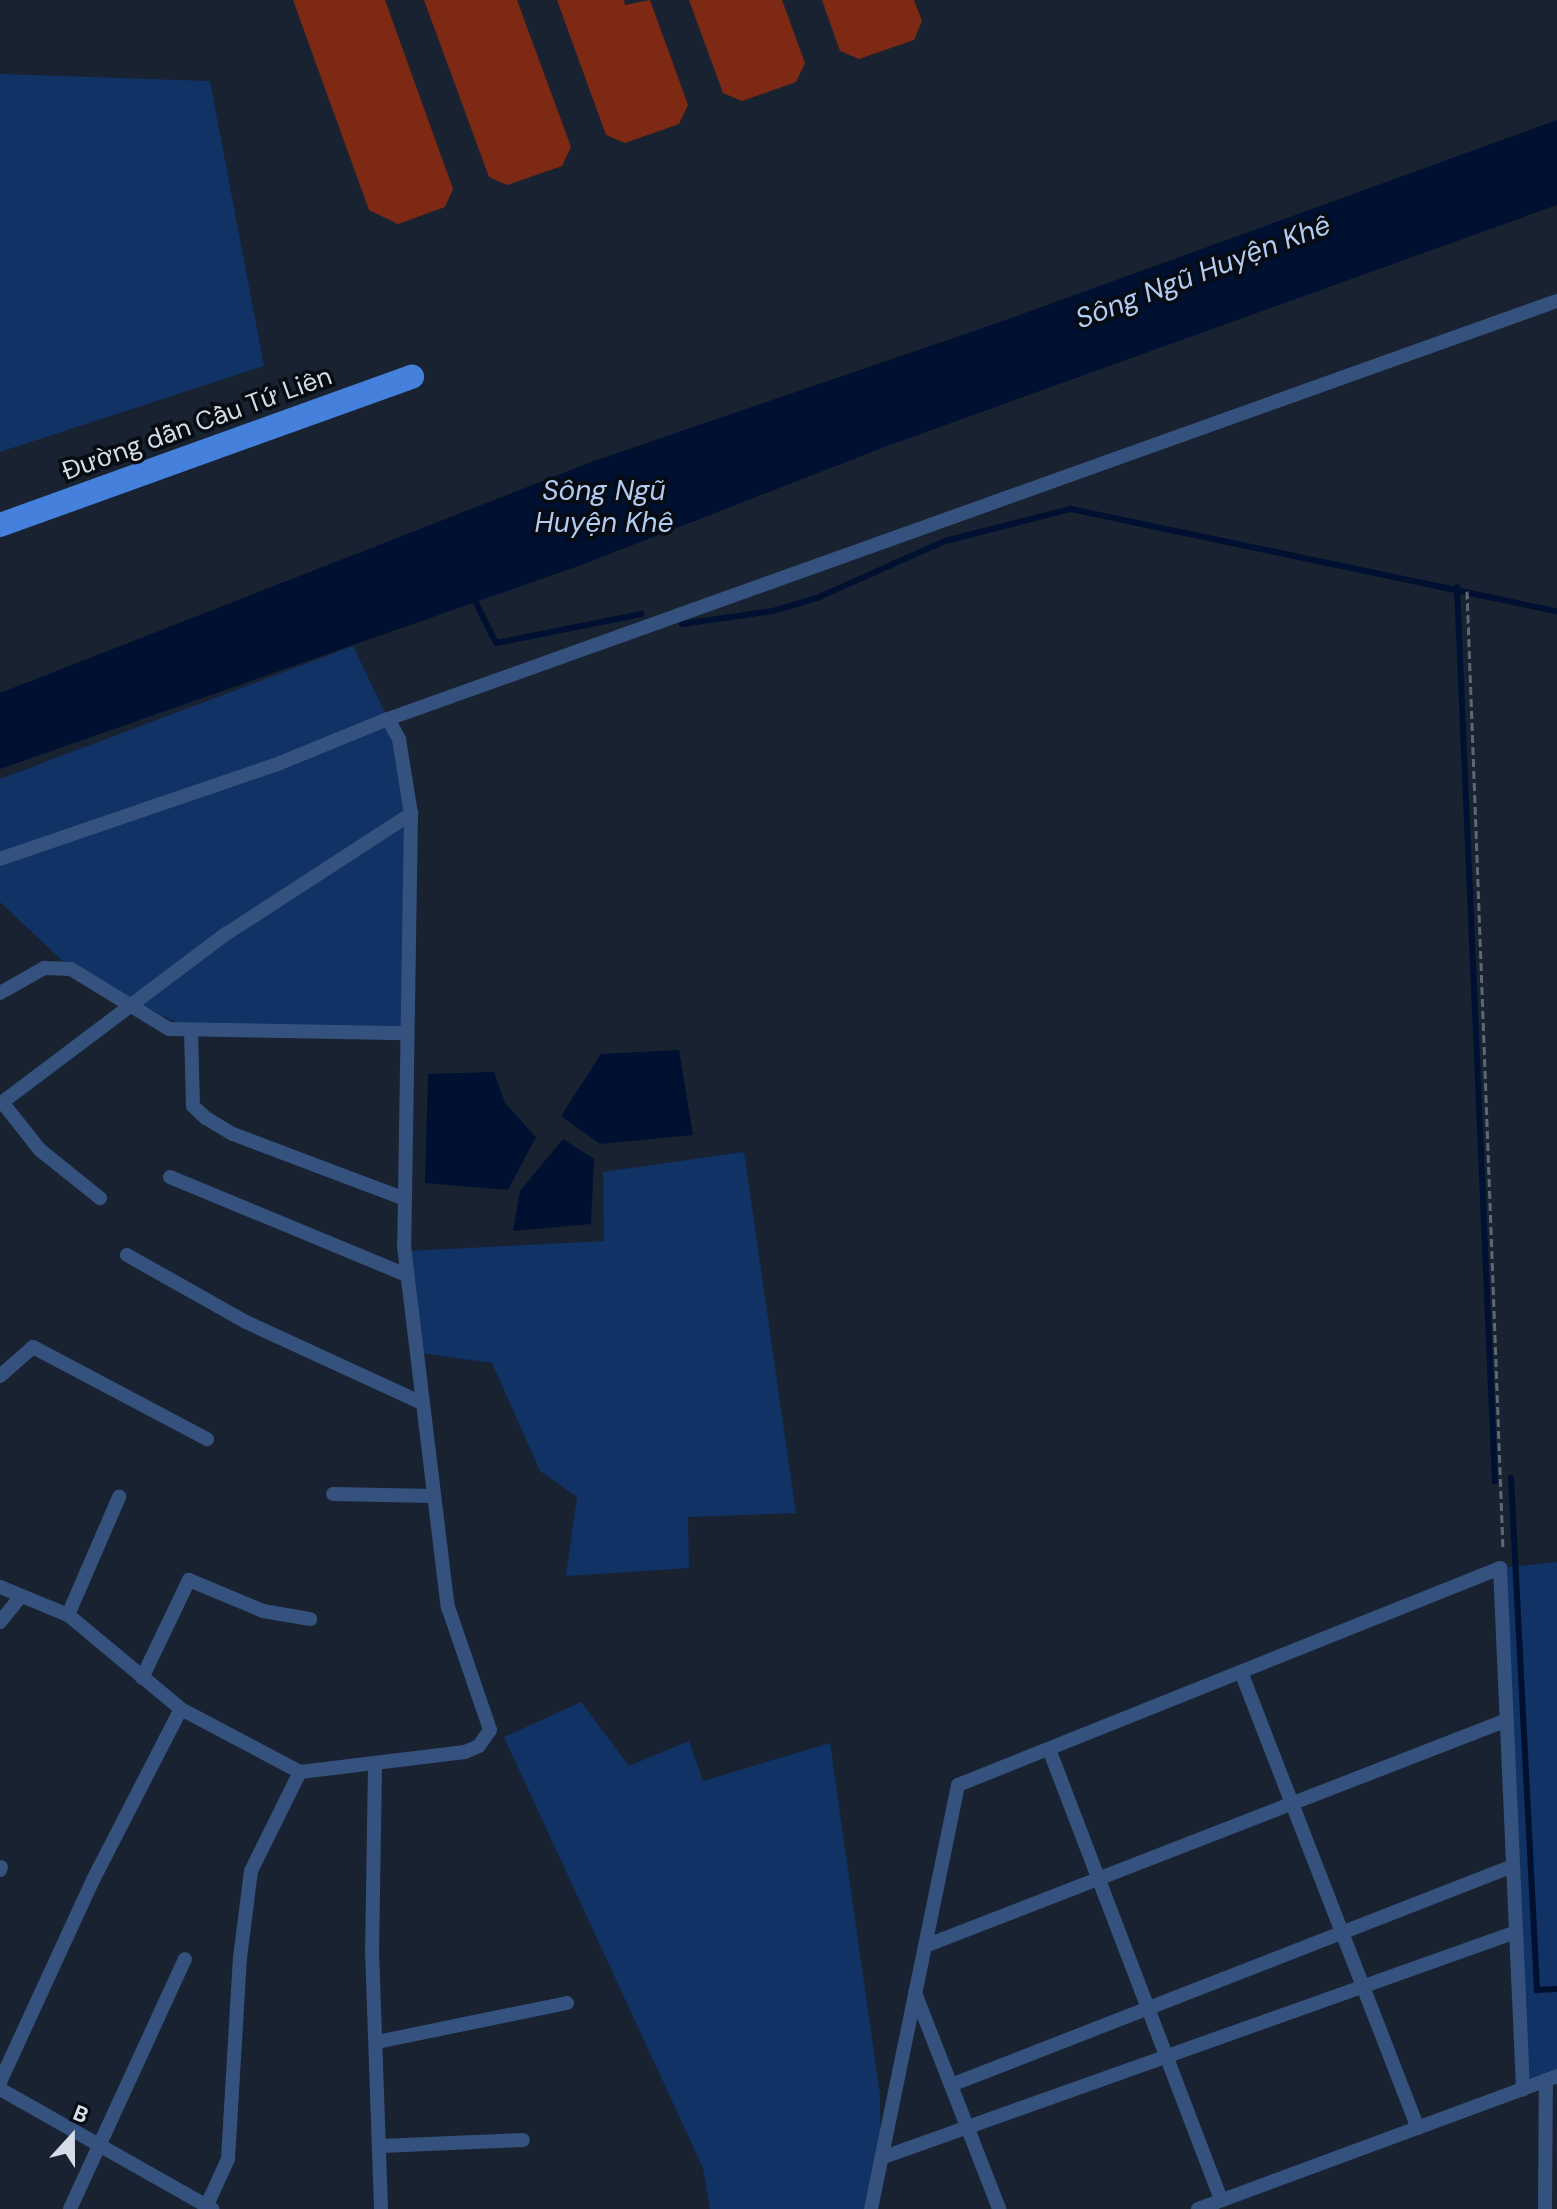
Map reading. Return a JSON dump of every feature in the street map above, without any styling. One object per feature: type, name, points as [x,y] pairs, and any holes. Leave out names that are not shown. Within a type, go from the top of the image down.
[{"type":"main road","name":"Đường dẫn Cầu Tứ Liên","points":[[0,525],[412,377]]},
{"type":"street","points":[[0,859],[333,744],[388,719],[1557,301]]},
{"type":"street","points":[[0,1587],[68,1615],[181,1709],[300,1772],[465,1752],[486,1739],[490,1730],[448,1607],[407,1275],[405,1199],[411,814],[399,739],[388,719]]},
{"type":"street","points":[[100,1198],[40,1150],[1,1103],[226,934],[411,814]]},
{"type":"street","points":[[0,993],[44,968],[71,969],[169,1029],[407,1033]]},
{"type":"street","points":[[191,1030],[193,1106],[206,1118],[233,1134],[405,1199]]},
{"type":"street","points":[[170,1177],[407,1275]]},
{"type":"street","points":[[127,1255],[246,1322],[422,1403]]},
{"type":"street","points":[[0,1376],[33,1347],[207,1439]]},
{"type":"street","points":[[333,1494],[433,1496]]},
{"type":"street","points":[[68,1615],[119,1497]]},
{"type":"street","points":[[871,2209],[958,1785],[1500,1568],[1523,2089]]},
{"type":"street","points":[[142,1678],[189,1580],[263,1611],[310,1619]]},
{"type":"street","points":[[0,1622],[20,1597]]},
{"type":"street","points":[[1241,1672],[1418,2128]]},
{"type":"street","points":[[0,2082],[93,1880],[181,1709]]},
{"type":"street","points":[[925,1946],[1507,1720]]},
{"type":"street","points":[[1049,1749],[1221,2200]]},
{"type":"street","points":[[375,1765],[372,1950],[381,2209]]},
{"type":"street","points":[[0,2089],[103,2144],[209,2207],[228,2159],[240,1958],[251,1871],[300,1772]]},
{"type":"street","points":[[951,2085],[1513,1866]]},
{"type":"street","points":[[881,2158],[1516,1932]]},
{"type":"street","points":[[70,2209],[103,2144],[185,1959]]},
{"type":"street","points":[[915,1993],[999,2209]]},
{"type":"street","points":[[377,2042],[567,2003]]},
{"type":"street","points":[[1198,2209],[1551,2078],[1545,2209]]},
{"type":"street","points":[[381,2146],[523,2140]]},
{"type":"path","points":[[1467,591],[1505,1538],[1500,1568]]},
{"type":"shaded area","points":[[0,74],[210,81],[264,366],[0,452]]},
{"type":"shaded area","points":[[353,646],[388,719],[411,814],[407,1033],[191,1030],[71,969],[0,902],[0,779]]},
{"type":"shaded area","points":[[744,1152],[796,1513],[688,1517],[689,1568],[566,1576],[577,1497],[540,1471],[492,1363],[421,1353],[410,1251],[604,1241],[603,1172]]},
{"type":"shaded area","points":[[1557,1562],[1557,2076],[1523,2089],[1500,1568]]},
{"type":"shaded area","points":[[581,1702],[629,1766],[689,1741],[703,1781],[830,1743],[880,2095],[881,2158],[871,2209],[710,2209],[703,2168],[504,1737]]},
{"type":"water","name":"Sông Ngũ Huyện Khê","points":[[1557,120],[1557,205],[887,446],[584,564],[0,769],[0,693],[594,461],[1006,320]]},
{"type":"water","points":[[679,1050],[693,1135],[600,1144],[561,1116],[601,1054]]},
{"type":"water","points":[[494,1072],[505,1103],[536,1137],[508,1190],[425,1183],[428,1074]]},
{"type":"water","points":[[563,1139],[594,1159],[591,1224],[513,1231],[520,1191]]},
{"type":"building","points":[[293,0],[385,0],[453,189],[445,207],[398,224],[369,210]]},
{"type":"building","points":[[424,0],[517,0],[571,147],[562,166],[507,185],[489,177]]},
{"type":"building","points":[[557,0],[624,0],[625,5],[650,0],[688,105],[679,124],[625,143],[606,135]]},
{"type":"building","points":[[689,0],[782,0],[805,63],[796,82],[742,101],[723,93]]},
{"type":"building","points":[[822,0],[914,0],[922,21],[914,40],[859,59],[840,51]]},
{"type":"waterway","points":[[682,624],[773,611],[817,598],[945,541],[1071,509],[1557,611]]},
{"type":"waterway","points":[[1457,587],[1495,1481]]},
{"type":"waterway","points":[[473,597],[496,643],[641,614]]},
{"type":"waterway","points":[[1511,1478],[1537,1990],[1557,1989]]}]
